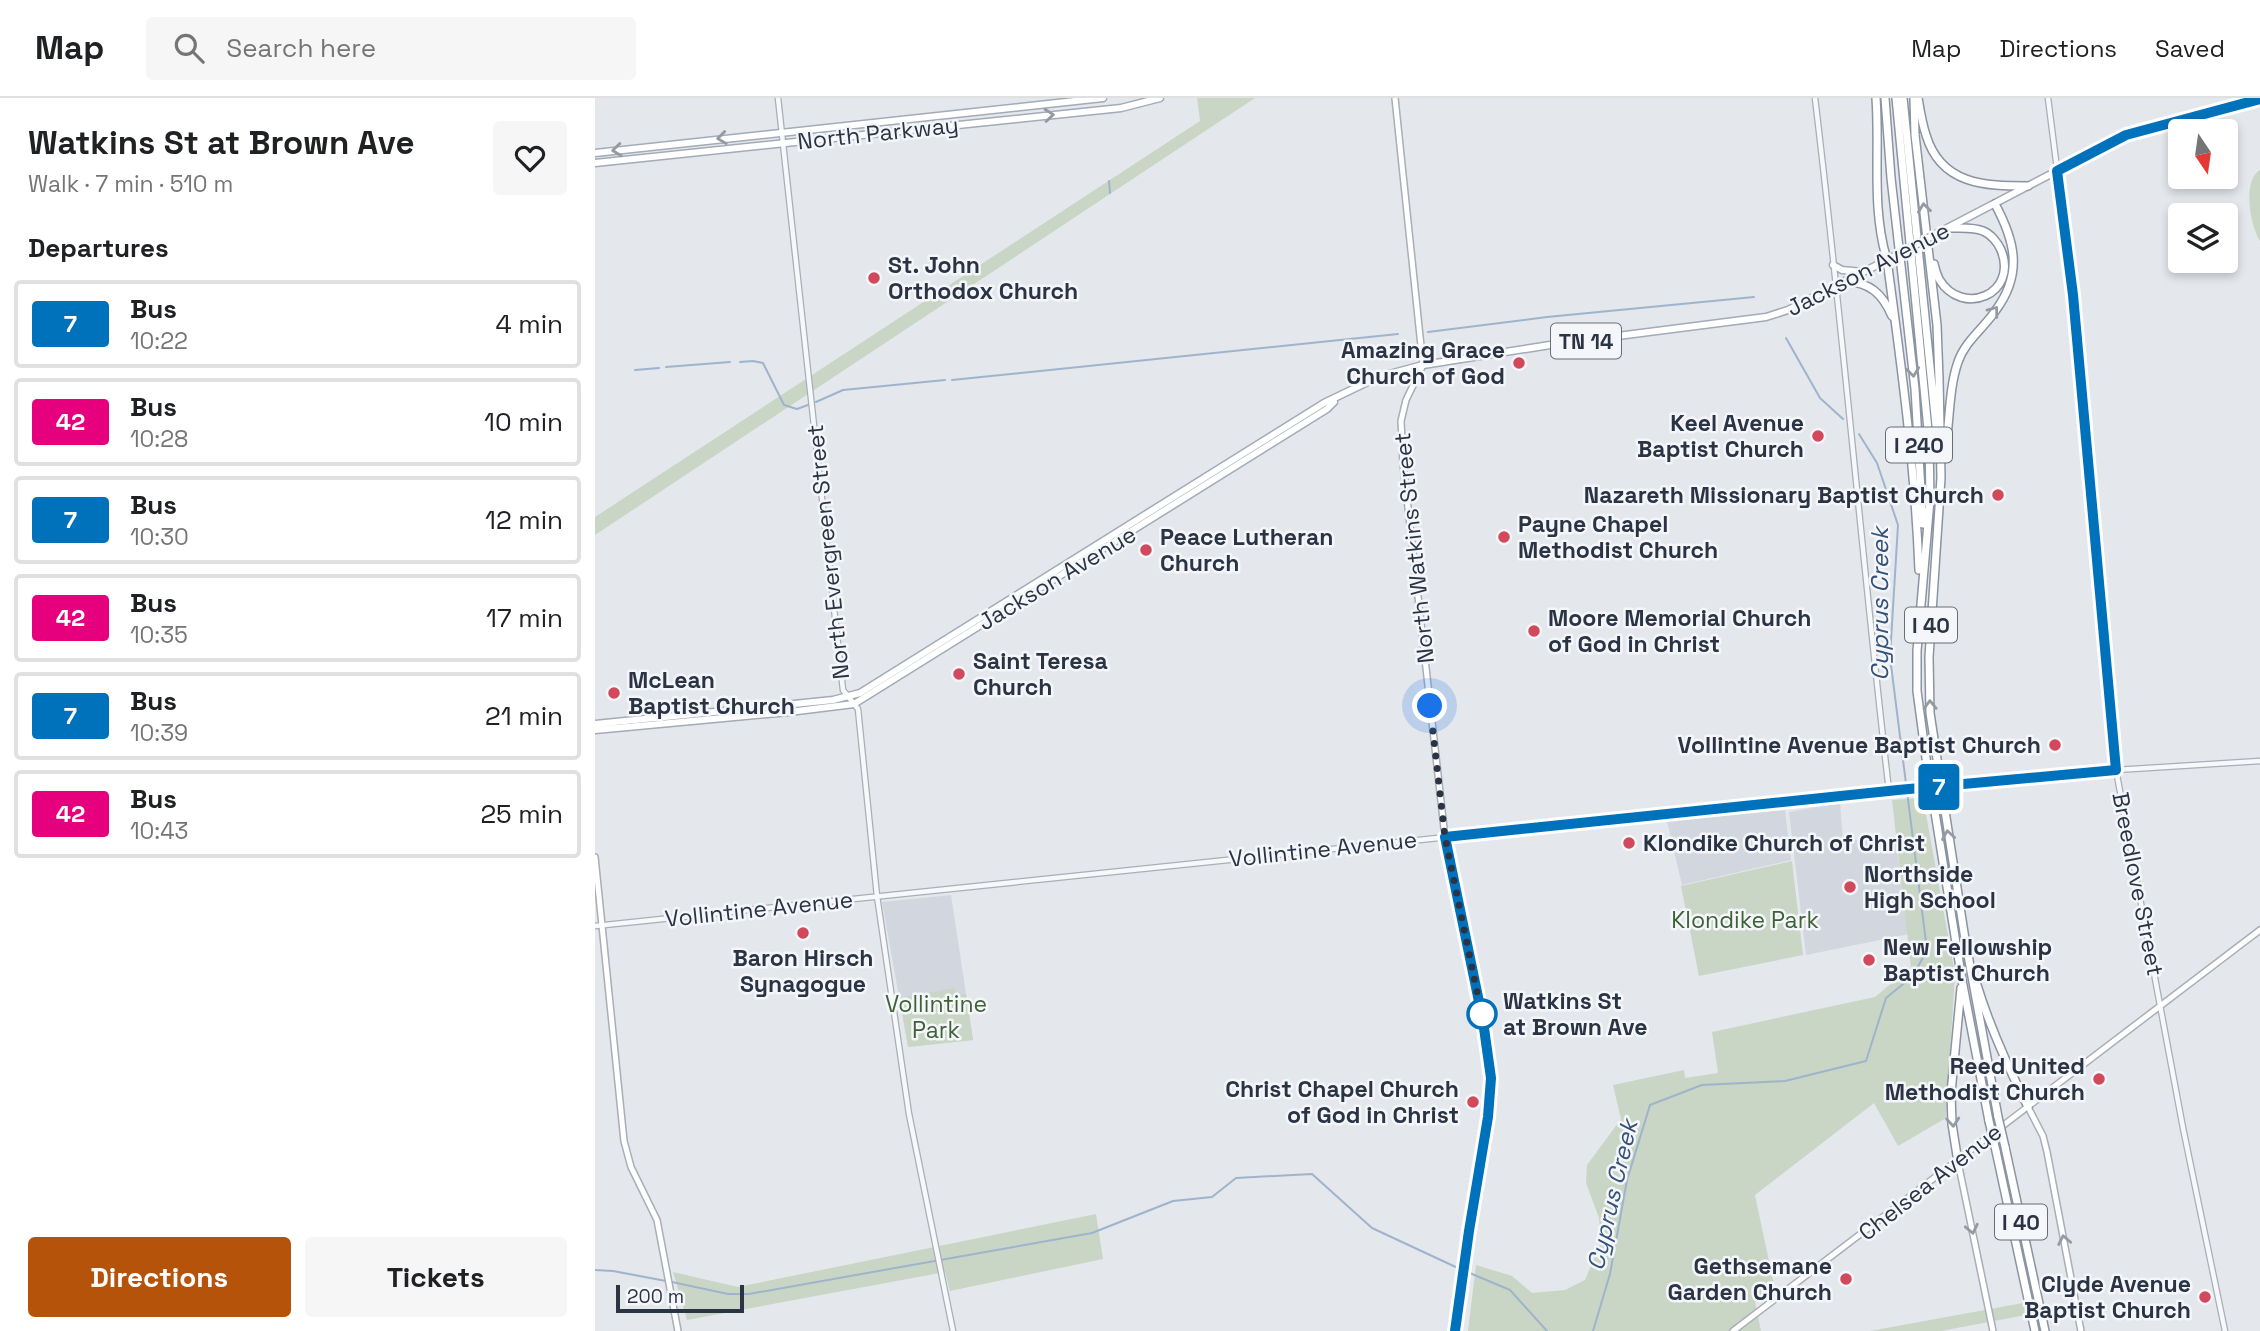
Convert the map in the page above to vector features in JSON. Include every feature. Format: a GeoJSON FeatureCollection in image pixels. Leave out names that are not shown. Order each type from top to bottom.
{"type":"FeatureCollection","features":[{"type":"Feature","properties":{"kind":"highway"},"geometry":{"type":"LineString","coordinates":[[1876,98],[1877,209],[1881,240],[1889,259],[1917,507],[1920,602]]}},
{"type":"Feature","properties":{"kind":"highway","name":"I 240"},"geometry":{"type":"LineString","coordinates":[[1885,98],[1922,480],[1921,587]]}},
{"type":"Feature","properties":{"kind":"highway","name":"I 40"},"geometry":{"type":"LineString","coordinates":[[1896,98],[1929,440],[1930,500],[1921,587],[1917,691],[1962,981],[1989,1121],[2035,1331]]}},
{"type":"Feature","properties":{"kind":"highway","name":"I 40"},"geometry":{"type":"LineString","coordinates":[[1903,98],[1941,468],[1929,657],[1930,713],[1967,952],[2045,1331]]}},
{"type":"Feature","properties":{"kind":"highway"},"geometry":{"type":"LineString","coordinates":[[1916,98],[1926,137],[1949,170],[1975,183],[2028,186]]}},
{"type":"Feature","properties":{"kind":"highway","name":"I 240"},"geometry":{"type":"LineString","coordinates":[[1916,98],[1915,135],[1937,325],[1941,468]]}},
{"type":"Feature","properties":{"kind":"highway"},"geometry":{"type":"LineString","coordinates":[[1941,478],[1958,362],[1968,343],[1996,310],[2011,280],[2015,261],[2011,238],[1995,204]]}},
{"type":"Feature","properties":{"kind":"highway"},"geometry":{"type":"LineString","coordinates":[[1930,255],[1940,281],[1954,293],[1975,299],[1984,298],[1995,291],[2001,283],[2007,263],[1998,243],[1983,230],[1951,228]]}},
{"type":"Feature","properties":{"kind":"highway"},"geometry":{"type":"LineString","coordinates":[[1846,281],[1862,283],[1875,290],[1891,313],[1898,340]]}},
{"type":"Feature","properties":{"kind":"highway"},"geometry":{"type":"LineString","coordinates":[[1967,952],[1988,1021],[2028,1107]]}},
{"type":"Feature","properties":{"kind":"highway"},"geometry":{"type":"LineString","coordinates":[[1958,1162],[1952,1124],[1951,1093],[1962,981]]}},
{"type":"Feature","properties":{"kind":"main road","name":"North Parkway"},"geometry":{"type":"LineString","coordinates":[[595,153],[1104,98]]}},
{"type":"Feature","properties":{"kind":"main road","name":"North Parkway"},"geometry":{"type":"LineString","coordinates":[[595,163],[1121,108],[1162,98]]}},
{"type":"Feature","properties":{"kind":"main road"},"geometry":{"type":"LineString","coordinates":[[1395,98],[1423,365]]}},
{"type":"Feature","properties":{"kind":"main road","name":"Jackson Avenue"},"geometry":{"type":"LineString","coordinates":[[595,730],[721,719],[851,701],[1324,403],[1378,377],[1423,365],[1766,317],[1788,310],[1835,287],[2126,135],[2260,99]]}},
{"type":"Feature","properties":{"kind":"main road"},"geometry":{"type":"LineString","coordinates":[[1833,265],[1842,270],[1864,272]]}},
{"type":"Feature","properties":{"kind":"main road","name":"North Watkins Street"},"geometry":{"type":"LineString","coordinates":[[1423,365],[1406,400],[1401,421],[1405,477],[1445,837],[1483,1021],[1491,1078],[1488,1117],[1455,1331]]}},
{"type":"Feature","properties":{"kind":"main road","name":"Jackson Avenue"},"geometry":{"type":"LineString","coordinates":[[595,724],[851,701]]}},
{"type":"Feature","properties":{"kind":"main road"},"geometry":{"type":"LineString","coordinates":[[595,857],[624,1142],[631,1167],[657,1220],[678,1331]]}},
{"type":"Feature","properties":{"kind":"main road","name":"Chelsea Avenue"},"geometry":{"type":"LineString","coordinates":[[1733,1331],[2161,1008],[2260,930]]}},
{"type":"Feature","properties":{"kind":"main road"},"geometry":{"type":"LineString","coordinates":[[2028,1107],[2043,1136],[2047,1152],[2081,1331]]}},
{"type":"Feature","properties":{"kind":"main road"},"geometry":{"type":"LineString","coordinates":[[1958,1162],[1993,1331]]}},
{"type":"Feature","properties":{"kind":"street","name":"North Evergreen Street"},"geometry":{"type":"LineString","coordinates":[[778,98],[843,690],[858,709],[877,896],[909,1114],[953,1331]]}},
{"type":"Feature","properties":{"kind":"street"},"geometry":{"type":"LineString","coordinates":[[1815,98],[1835,287],[1843,335],[1860,535],[1889,791]]}},
{"type":"Feature","properties":{"kind":"street","name":"Breedlove Street"},"geometry":{"type":"LineString","coordinates":[[2048,98],[2073,295],[2116,770],[2183,1128],[2225,1331]]}},
{"type":"Feature","properties":{"kind":"street","name":"Vollintine Avenue"},"geometry":{"type":"LineString","coordinates":[[595,926],[1898,790],[2116,770],[2260,761]]}},
{"type":"Feature","properties":{"kind":"shaded area","name":"Northside High School"},"geometry":{"type":"Polygon","coordinates":[[[1840,803],[1843,841],[1895,836],[1909,934],[1806,955],[1789,812],[1840,803]]]}},
{"type":"Feature","properties":{"kind":"shaded area"},"geometry":{"type":"Polygon","coordinates":[[[1785,810],[1791,860],[1682,885],[1667,821],[1785,810]]]}},
{"type":"Feature","properties":{"kind":"shaded area"},"geometry":{"type":"Polygon","coordinates":[[[951,895],[973,1040],[908,1047],[882,902],[951,895]]]}},
{"type":"Feature","properties":{"kind":"green space"},"geometry":{"type":"Polygon","coordinates":[[[1197,98],[1255,98],[595,535],[595,517],[1200,121],[1197,98]]]}},
{"type":"Feature","properties":{"kind":"green space"},"geometry":{"type":"Polygon","coordinates":[[[2260,170],[2260,241],[2253,225],[2249,193],[2254,175],[2260,170]]]}},
{"type":"Feature","properties":{"kind":"green space"},"geometry":{"type":"Polygon","coordinates":[[[1923,798],[1955,974],[1946,1118],[1898,1146],[1874,1103],[1755,1195],[1774,1285],[1755,1302],[1761,1331],[1468,1331],[1476,1265],[1512,1276],[1532,1293],[1565,1290],[1585,1280],[1601,1242],[1599,1218],[1586,1183],[1587,1165],[1621,1119],[1613,1085],[1684,1070],[1685,1078],[1718,1073],[1712,1032],[1875,997],[1911,967],[1892,800],[1923,798]]]}},
{"type":"Feature","properties":{"kind":"green space","name":"Klondike Park"},"geometry":{"type":"Polygon","coordinates":[[[1792,861],[1803,955],[1699,976],[1681,886],[1792,861]]]}},
{"type":"Feature","properties":{"kind":"green space","name":"Vollintine Park"},"geometry":{"type":"Polygon","coordinates":[[[955,988],[956,996],[966,994],[973,1040],[908,1047],[900,998],[955,988]]]}},
{"type":"Feature","properties":{"kind":"green space"},"geometry":{"type":"Polygon","coordinates":[[[1096,1214],[1103,1259],[950,1291],[945,1272],[687,1320],[673,1272],[738,1287],[1096,1214]]]}},
{"type":"Feature","properties":{"kind":"green space"},"geometry":{"type":"Polygon","coordinates":[[[2023,1303],[2026,1315],[1941,1331],[1870,1331],[2023,1303]]]}},
{"type":"Feature","properties":{"kind":"waterway"},"geometry":{"type":"LineString","coordinates":[[1109,181],[1110,193]]}},
{"type":"Feature","properties":{"kind":"waterway"},"geometry":{"type":"LineString","coordinates":[[1428,332],[1547,317],[1754,297]]}},
{"type":"Feature","properties":{"kind":"waterway"},"geometry":{"type":"LineString","coordinates":[[952,380],[1398,334]]}},
{"type":"Feature","properties":{"kind":"waterway"},"geometry":{"type":"LineString","coordinates":[[1786,338],[1820,398],[1843,419]]}},
{"type":"Feature","properties":{"kind":"waterway"},"geometry":{"type":"LineString","coordinates":[[666,367],[730,362]]}},
{"type":"Feature","properties":{"kind":"waterway"},"geometry":{"type":"LineString","coordinates":[[740,362],[763,363],[784,405],[797,409],[808,405]]}},
{"type":"Feature","properties":{"kind":"waterway"},"geometry":{"type":"LineString","coordinates":[[635,370],[659,368]]}},
{"type":"Feature","properties":{"kind":"waterway"},"geometry":{"type":"LineString","coordinates":[[816,402],[843,390],[945,380]]}},
{"type":"Feature","properties":{"kind":"waterway","name":"Cyprus Creek"},"geometry":{"type":"LineString","coordinates":[[1593,1331],[1610,1274],[1627,1180],[1650,1105],[1702,1085],[1785,1081],[1866,1061],[1886,998],[1913,976],[1927,950],[1890,657],[1898,525],[1877,463],[1859,434]]}},
{"type":"Feature","properties":{"kind":"waterway"},"geometry":{"type":"LineString","coordinates":[[672,1282],[728,1294],[749,1294],[1092,1233],[1173,1201],[1212,1197],[1236,1178],[1312,1174],[1372,1228],[1460,1269]]}},
{"type":"Feature","properties":{"kind":"waterway","name":"Cyprus Creek"},"geometry":{"type":"LineString","coordinates":[[595,1270],[666,1281]]}},
{"type":"Feature","properties":{"kind":"waterway"},"geometry":{"type":"LineString","coordinates":[[1465,1271],[1510,1290],[1547,1331]]}},
{"type":"Feature","properties":{"kind":"bus line","name":"7"},"geometry":{"type":"LineString","coordinates":[[1455,1331],[1488,1117],[1491,1078],[1489,1052],[1445,837],[2116,770],[2073,295],[2057,171],[2126,135],[2260,99]]}},
{"type":"Feature","properties":{"kind":"place","name":"St. John Orthodox Church"},"geometry":{"type":"Point","coordinates":[874,278]}},
{"type":"Feature","properties":{"kind":"place","name":"Amazing Grace Church of God"},"geometry":{"type":"Point","coordinates":[1519,363]}},
{"type":"Feature","properties":{"kind":"place","name":"Keel Avenue Baptist Church"},"geometry":{"type":"Point","coordinates":[1818,436]}},
{"type":"Feature","properties":{"kind":"place","name":"Nazareth Missionary Baptist Church"},"geometry":{"type":"Point","coordinates":[1998,495]}},
{"type":"Feature","properties":{"kind":"place","name":"Payne Chapel Methodist Church"},"geometry":{"type":"Point","coordinates":[1504,537]}},
{"type":"Feature","properties":{"kind":"place","name":"Peace Lutheran Church"},"geometry":{"type":"Point","coordinates":[1146,550]}},
{"type":"Feature","properties":{"kind":"place","name":"Moore Memorial Church of God in Christ"},"geometry":{"type":"Point","coordinates":[1534,631]}},
{"type":"Feature","properties":{"kind":"place","name":"Saint Teresa Church"},"geometry":{"type":"Point","coordinates":[959,674]}},
{"type":"Feature","properties":{"kind":"place","name":"McLean Baptist Church"},"geometry":{"type":"Point","coordinates":[614,693]}},
{"type":"Feature","properties":{"kind":"place","name":"Vollintine Avenue Baptist Church"},"geometry":{"type":"Point","coordinates":[2055,745]}},
{"type":"Feature","properties":{"kind":"place","name":"Klondike Church of Christ"},"geometry":{"type":"Point","coordinates":[1629,843]}},
{"type":"Feature","properties":{"kind":"place","name":"Northside High School"},"geometry":{"type":"Point","coordinates":[1850,887]}},
{"type":"Feature","properties":{"kind":"place","name":"Baron Hirsch Synagogue"},"geometry":{"type":"Point","coordinates":[803,933]}},
{"type":"Feature","properties":{"kind":"place","name":"New Fellowship Baptist Church"},"geometry":{"type":"Point","coordinates":[1869,960]}},
{"type":"Feature","properties":{"kind":"place","name":"Watkins St at Brown Ave"},"geometry":{"type":"Point","coordinates":[1482,1014]}},
{"type":"Feature","properties":{"kind":"place","name":"Reed United Methodist Church"},"geometry":{"type":"Point","coordinates":[2099,1079]}},
{"type":"Feature","properties":{"kind":"place","name":"Christ Chapel Church of God in Christ"},"geometry":{"type":"Point","coordinates":[1473,1102]}},
{"type":"Feature","properties":{"kind":"place","name":"Gethsemane Garden Church"},"geometry":{"type":"Point","coordinates":[1846,1279]}},
{"type":"Feature","properties":{"kind":"place","name":"Clyde Avenue Baptist Church"},"geometry":{"type":"Point","coordinates":[2205,1297]}},
{"type":"Feature","properties":{"kind":"route"},"geometry":{"type":"LineString","coordinates":[[1430,706],[1445,837],[1483,1021],[1482,1014]]}}]}
